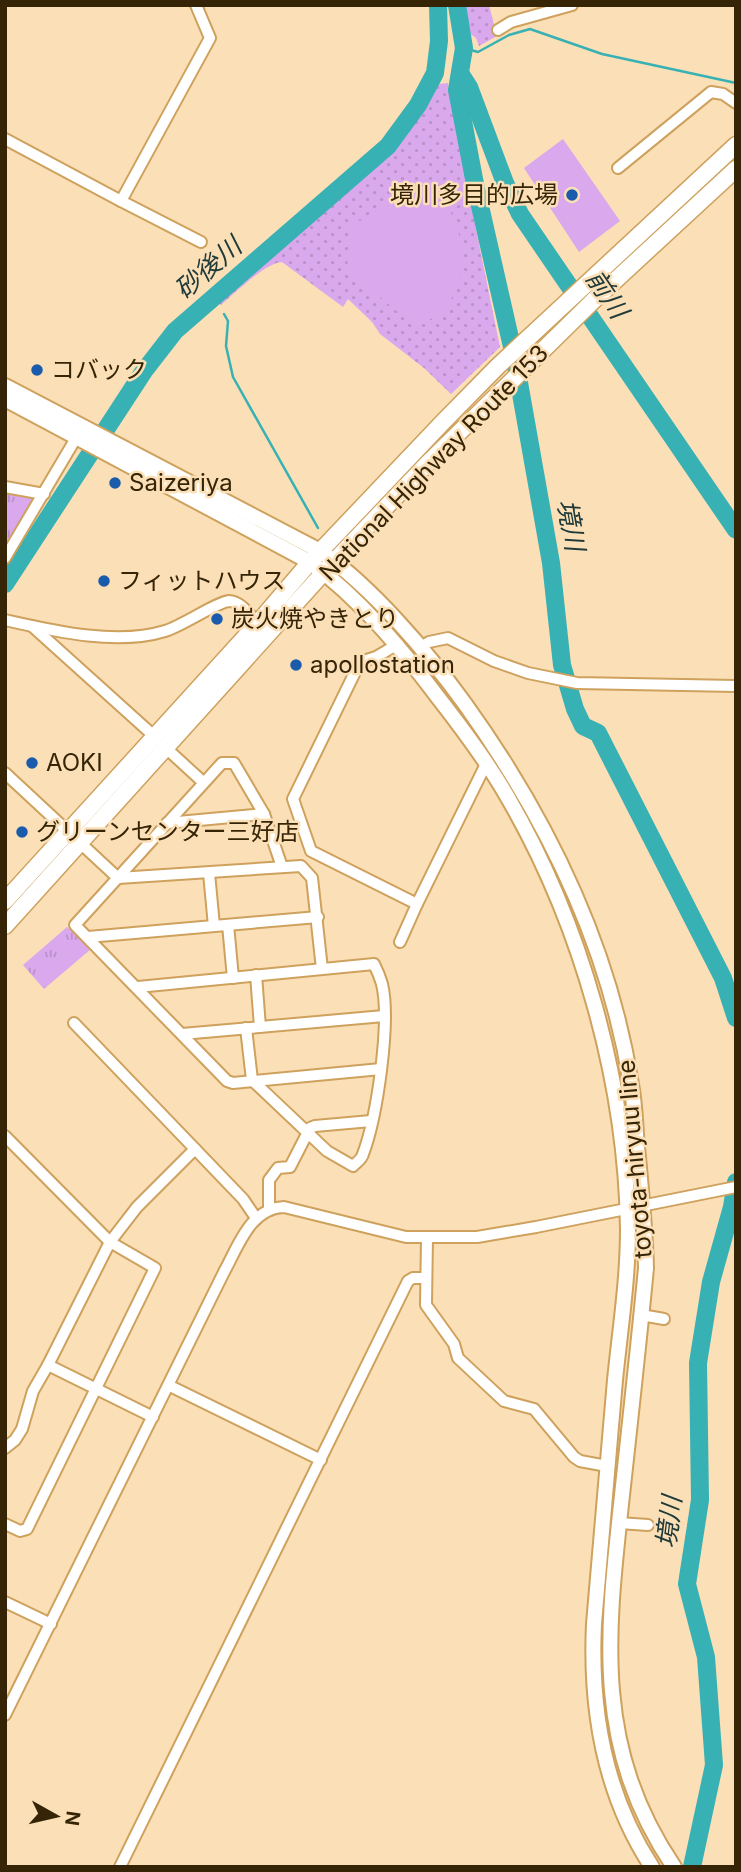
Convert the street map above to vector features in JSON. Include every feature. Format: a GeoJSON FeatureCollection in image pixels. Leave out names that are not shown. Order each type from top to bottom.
{"type":"FeatureCollection","features":[{"type":"Feature","properties":{"kind":"highway","name":"National Highway Route 153"},"geometry":{"type":"LineString","coordinates":[[5,926],[155,736],[315,556],[498,366],[736,145]]}},
{"type":"Feature","properties":{"kind":"highway","name":"National Highway Route 153"},"geometry":{"type":"LineString","coordinates":[[5,901],[167,749],[330,567],[428,464],[584,310],[736,169]]}},
{"type":"Feature","properties":{"kind":"main road","name":"toyota-hiryuu line"},"geometry":{"type":"LineString","coordinates":[[5,386],[80,432],[356,580],[449,681],[510,770],[540,820],[579,903],[599,955],[632,1085],[646,1268],[619,1523],[609,1660],[613,1713],[618,1741],[634,1793],[653,1835],[674,1867]]}},
{"type":"Feature","properties":{"kind":"main road","name":"toyota-hiryuu line"},"geometry":{"type":"LineString","coordinates":[[5,399],[80,432]]}},
{"type":"Feature","properties":{"kind":"main road","name":"toyota-hiryuu line"},"geometry":{"type":"LineString","coordinates":[[330,567],[398,644],[486,764],[515,810],[554,888],[591,990],[615,1102],[627,1208],[626,1281],[594,1624],[594,1695],[602,1748],[612,1783],[631,1828],[652,1867]]}},
{"type":"Feature","properties":{"kind":"street"},"geometry":{"type":"LineString","coordinates":[[121,201],[210,38],[196,5]]}},
{"type":"Feature","properties":{"kind":"street"},"geometry":{"type":"LineString","coordinates":[[498,30],[511,22],[572,5]]}},
{"type":"Feature","properties":{"kind":"street"},"geometry":{"type":"LineString","coordinates":[[618,168],[711,92],[723,94],[736,103]]}},
{"type":"Feature","properties":{"kind":"street"},"geometry":{"type":"LineString","coordinates":[[5,139],[201,242]]}},
{"type":"Feature","properties":{"kind":"street"},"geometry":{"type":"LineString","coordinates":[[6,554],[80,432]]}},
{"type":"Feature","properties":{"kind":"street"},"geometry":{"type":"LineString","coordinates":[[5,486],[44,494]]}},
{"type":"Feature","properties":{"kind":"street"},"geometry":{"type":"LineString","coordinates":[[6,621],[101,637],[135,638],[183,625],[226,601],[237,602],[258,623]]}},
{"type":"Feature","properties":{"kind":"street"},"geometry":{"type":"LineString","coordinates":[[32,626],[155,736]]}},
{"type":"Feature","properties":{"kind":"street"},"geometry":{"type":"LineString","coordinates":[[420,648],[429,642],[448,638],[494,661],[544,677],[577,683],[736,686]]}},
{"type":"Feature","properties":{"kind":"street"},"geometry":{"type":"LineString","coordinates":[[398,644],[376,657],[359,662],[293,799],[311,851],[416,904]]}},
{"type":"Feature","properties":{"kind":"street"},"geometry":{"type":"LineString","coordinates":[[167,749],[204,782]]}},
{"type":"Feature","properties":{"kind":"street"},"geometry":{"type":"LineString","coordinates":[[282,867],[264,814],[234,763],[222,763],[75,925],[227,1081],[233,1083],[380,1069]]}},
{"type":"Feature","properties":{"kind":"street"},"geometry":{"type":"LineString","coordinates":[[400,942],[416,904],[486,764]]}},
{"type":"Feature","properties":{"kind":"street"},"geometry":{"type":"LineString","coordinates":[[5,773],[76,836],[118,878],[301,866],[312,878],[322,969]]}},
{"type":"Feature","properties":{"kind":"street"},"geometry":{"type":"LineString","coordinates":[[167,823],[264,814]]}},
{"type":"Feature","properties":{"kind":"street"},"geometry":{"type":"LineString","coordinates":[[209,873],[214,926]]}},
{"type":"Feature","properties":{"kind":"street"},"geometry":{"type":"LineString","coordinates":[[88,937],[318,916]]}},
{"type":"Feature","properties":{"kind":"street"},"geometry":{"type":"LineString","coordinates":[[228,925],[233,978]]}},
{"type":"Feature","properties":{"kind":"street"},"geometry":{"type":"LineString","coordinates":[[138,987],[374,964],[382,985],[384,1016],[380,1069],[363,1157],[353,1166],[327,1151],[252,1080],[246,1028]]}},
{"type":"Feature","properties":{"kind":"street"},"geometry":{"type":"LineString","coordinates":[[256,975],[260,1027]]}},
{"type":"Feature","properties":{"kind":"street"},"geometry":{"type":"LineString","coordinates":[[182,1034],[384,1016]]}},
{"type":"Feature","properties":{"kind":"street"},"geometry":{"type":"LineString","coordinates":[[74,1023],[243,1199],[256,1218]]}},
{"type":"Feature","properties":{"kind":"street"},"geometry":{"type":"LineString","coordinates":[[269,1210],[269,1180],[278,1168],[290,1167],[306,1132],[315,1126],[371,1121]]}},
{"type":"Feature","properties":{"kind":"street"},"geometry":{"type":"LineString","coordinates":[[5,1136],[110,1242],[155,1268],[27,1529],[20,1531],[5,1524]]}},
{"type":"Feature","properties":{"kind":"street"},"geometry":{"type":"LineString","coordinates":[[5,1448],[15,1440],[22,1429],[33,1391],[110,1242],[136,1207],[195,1149]]}},
{"type":"Feature","properties":{"kind":"street"},"geometry":{"type":"LineString","coordinates":[[5,1715],[170,1386],[224,1272],[256,1218],[276,1207],[292,1208],[386,1233],[427,1238],[500,1234],[736,1187]]}},
{"type":"Feature","properties":{"kind":"street"},"geometry":{"type":"LineString","coordinates":[[427,1238],[426,1305],[454,1344],[458,1358],[504,1401],[534,1409],[574,1457],[580,1461],[607,1466]]}},
{"type":"Feature","properties":{"kind":"street"},"geometry":{"type":"LineString","coordinates":[[120,1867],[408,1281],[413,1278],[426,1278]]}},
{"type":"Feature","properties":{"kind":"street"},"geometry":{"type":"LineString","coordinates":[[641,1315],[664,1319]]}},
{"type":"Feature","properties":{"kind":"street"},"geometry":{"type":"LineString","coordinates":[[48,1365],[153,1417]]}},
{"type":"Feature","properties":{"kind":"street"},"geometry":{"type":"LineString","coordinates":[[170,1386],[321,1461]]}},
{"type":"Feature","properties":{"kind":"street"},"geometry":{"type":"LineString","coordinates":[[619,1523],[648,1525]]}},
{"type":"Feature","properties":{"kind":"street"},"geometry":{"type":"LineString","coordinates":[[5,1602],[51,1624]]}},
{"type":"Feature","properties":{"kind":"green space"},"geometry":{"type":"Polygon","coordinates":[[[463,5],[489,5],[497,36],[479,46],[476,38],[469,33],[463,5]]]}},
{"type":"Feature","properties":{"kind":"green space"},"geometry":{"type":"Polygon","coordinates":[[[448,83],[500,347],[451,394],[424,368],[380,334],[372,322],[348,299],[343,307],[282,262],[267,267],[221,305],[218,301],[404,137],[438,84],[448,83]]]}},
{"type":"Feature","properties":{"kind":"green space","name":"境川多目的広場"},"geometry":{"type":"Polygon","coordinates":[[[563,139],[620,221],[579,252],[524,168],[563,139]]]}},
{"type":"Feature","properties":{"kind":"green space"},"geometry":{"type":"Polygon","coordinates":[[[426,187],[439,191],[454,220],[460,240],[461,271],[451,299],[442,310],[430,320],[414,326],[347,269],[350,228],[368,215],[426,187]]]}},
{"type":"Feature","properties":{"kind":"green space"},"geometry":{"type":"Polygon","coordinates":[[[5,491],[36,497],[5,547],[5,491]]]}},
{"type":"Feature","properties":{"kind":"green space"},"geometry":{"type":"Polygon","coordinates":[[[67,927],[91,949],[44,989],[23,965],[67,927]]]}},
{"type":"Feature","properties":{"kind":"waterway","name":"砂後川"},"geometry":{"type":"LineString","coordinates":[[5,584],[144,371],[175,331],[388,146],[418,105],[435,73],[439,41],[438,5]]}},
{"type":"Feature","properties":{"kind":"waterway","name":"境川"},"geometry":{"type":"LineString","coordinates":[[457,5],[464,48],[457,90],[475,184],[515,360],[551,563],[562,665],[583,726],[598,733],[723,978],[736,1018]]}},
{"type":"Feature","properties":{"kind":"waterway"},"geometry":{"type":"LineString","coordinates":[[464,48],[478,52],[509,35],[530,29],[602,54],[736,83]]}},
{"type":"Feature","properties":{"kind":"waterway","name":"前川"},"geometry":{"type":"LineString","coordinates":[[460,73],[469,87],[505,183],[520,214],[736,530]]}},
{"type":"Feature","properties":{"kind":"waterway"},"geometry":{"type":"LineString","coordinates":[[224,314],[228,321],[226,346],[233,377],[318,528]]}},
{"type":"Feature","properties":{"kind":"waterway","name":"境川"},"geometry":{"type":"LineString","coordinates":[[692,1867],[714,1765],[706,1657],[687,1584],[700,1500],[698,1363],[711,1282],[732,1207],[736,1182]]}},
{"type":"Feature","properties":{"kind":"place","name":"境川多目的広場"},"geometry":{"type":"Point","coordinates":[572,195]}},
{"type":"Feature","properties":{"kind":"place","name":"コバック"},"geometry":{"type":"Point","coordinates":[37,370]}},
{"type":"Feature","properties":{"kind":"place","name":"Saizeriya"},"geometry":{"type":"Point","coordinates":[115,483]}},
{"type":"Feature","properties":{"kind":"place","name":"フィットハウス"},"geometry":{"type":"Point","coordinates":[104,581]}},
{"type":"Feature","properties":{"kind":"place","name":"炭火焼やきとり"},"geometry":{"type":"Point","coordinates":[217,619]}},
{"type":"Feature","properties":{"kind":"place","name":"apollostation"},"geometry":{"type":"Point","coordinates":[296,665]}},
{"type":"Feature","properties":{"kind":"place","name":"AOKI"},"geometry":{"type":"Point","coordinates":[32,763]}},
{"type":"Feature","properties":{"kind":"place","name":"グリーンセンター三好店"},"geometry":{"type":"Point","coordinates":[22,832]}}]}
